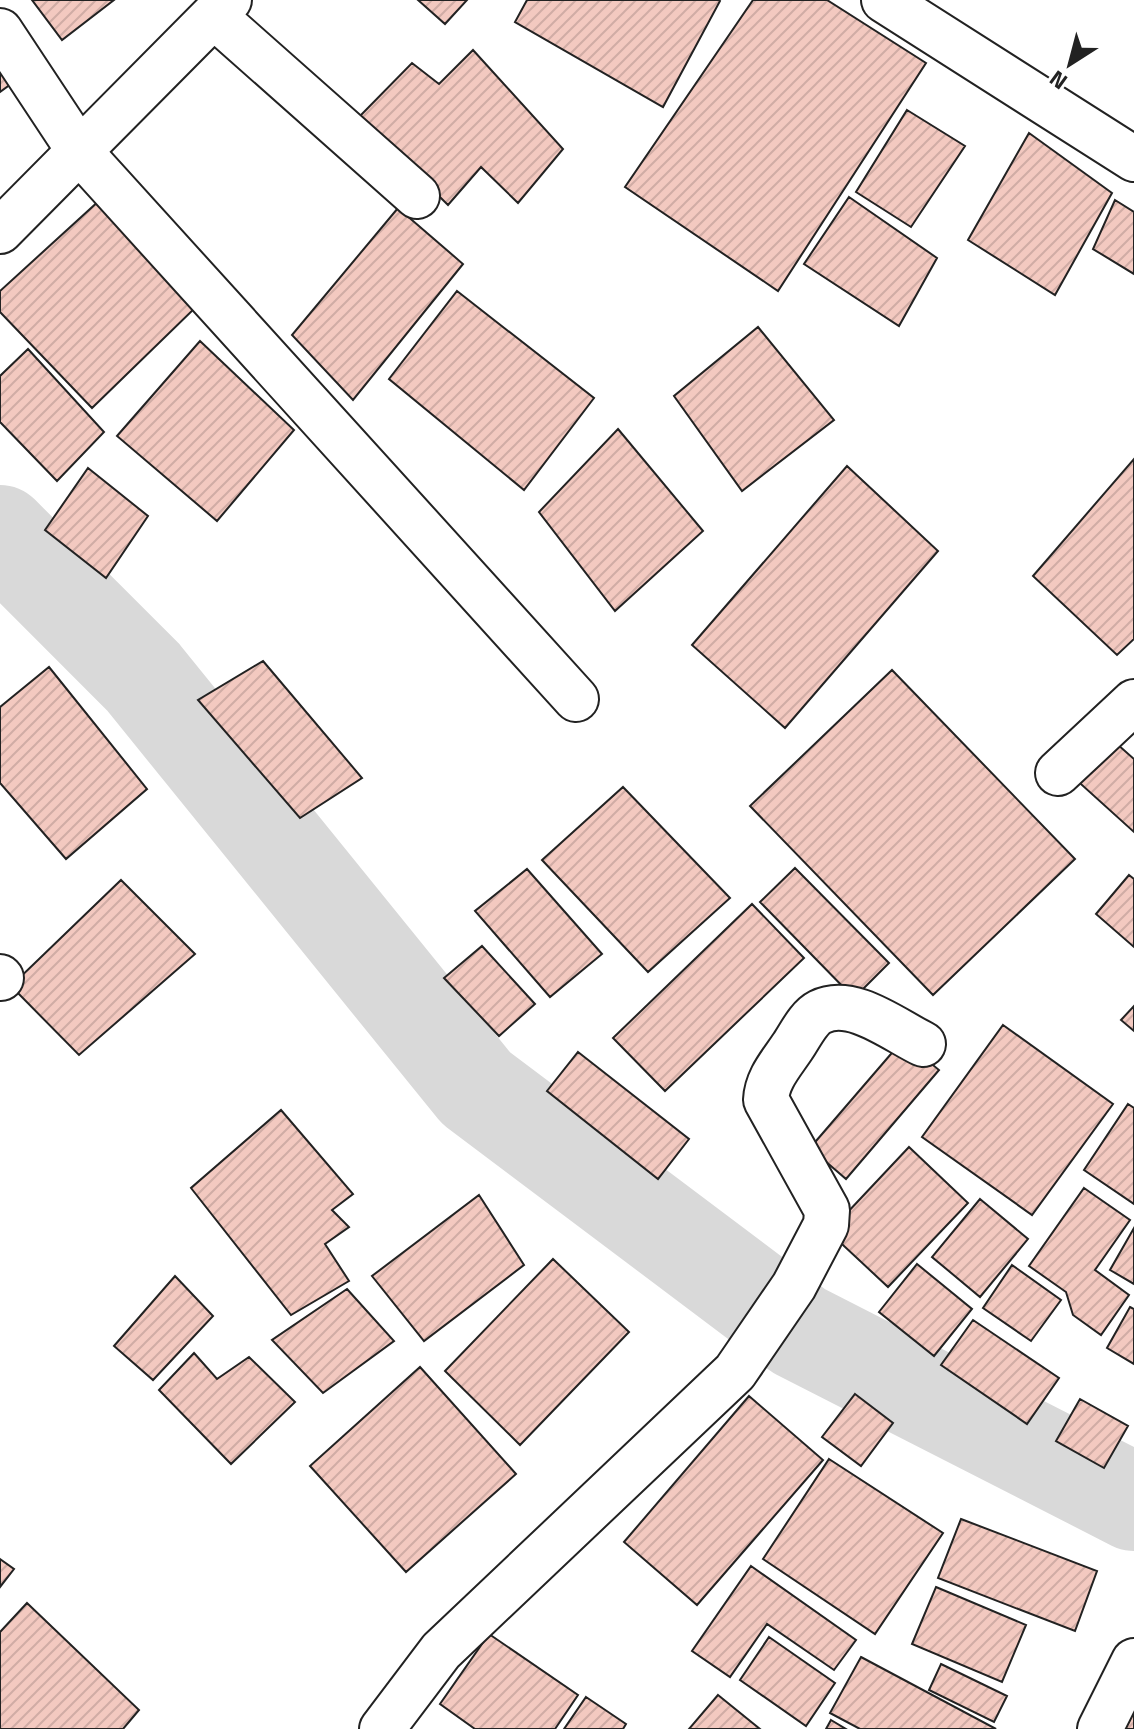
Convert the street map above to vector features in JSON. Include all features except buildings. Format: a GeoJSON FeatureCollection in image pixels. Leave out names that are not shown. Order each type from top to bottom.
{"type":"FeatureCollection","features":[{"type":"Feature","properties":{"kind":"street"},"geometry":{"type":"LineString","coordinates":[[884,0],[1134,159]]}},
{"type":"Feature","properties":{"kind":"street"},"geometry":{"type":"LineString","coordinates":[[0,231],[221,8],[417,196]]}},
{"type":"Feature","properties":{"kind":"street"},"geometry":{"type":"LineString","coordinates":[[0,31],[80,152],[576,699]]}},
{"type":"Feature","properties":{"kind":"street"},"geometry":{"type":"LineString","coordinates":[[1058,773],[1133,706]]}},
{"type":"Feature","properties":{"kind":"street"},"geometry":{"type":"LineString","coordinates":[[382,1729],[441,1651],[735,1372],[794,1286],[826,1225],[827,1210],[825,1200],[769,1111],[767,1085],[817,1013],[837,1007],[856,1010],[923,1044]]}},
{"type":"Feature","properties":{"kind":"street"},"geometry":{"type":"LineString","coordinates":[[1100,1729],[1134,1661]]}},
{"type":"Feature","properties":{"kind":"waterway"},"geometry":{"type":"LineString","coordinates":[[0,534],[143,677],[476,1088],[799,1331],[1134,1502]]}}]}
